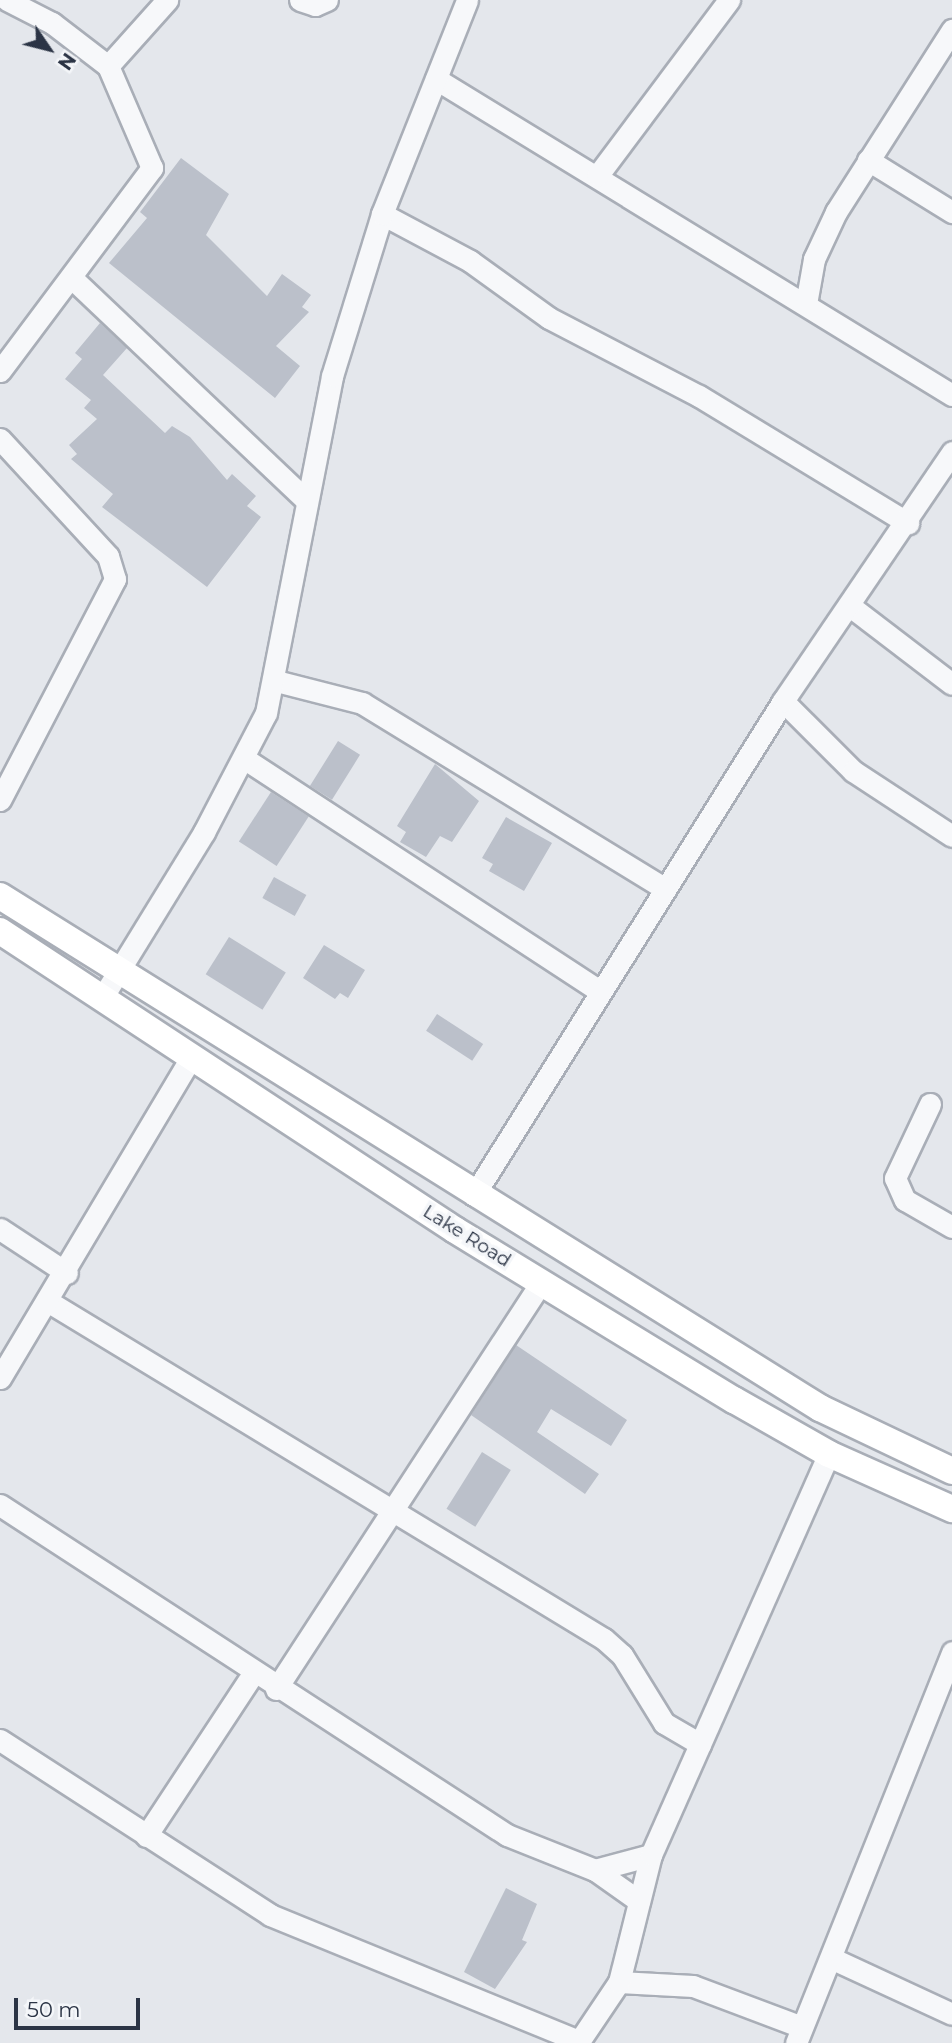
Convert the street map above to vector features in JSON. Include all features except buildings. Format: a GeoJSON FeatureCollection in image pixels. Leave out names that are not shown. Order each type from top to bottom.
{"type":"FeatureCollection","features":[{"type":"Feature","properties":{"kind":"main road","name":"Lake Road"},"geometry":{"type":"LineString","coordinates":[[0,896],[474,1195],[820,1408],[952,1471]]}},
{"type":"Feature","properties":{"kind":"main road","name":"Lake Road"},"geometry":{"type":"LineString","coordinates":[[0,931],[541,1283],[829,1454],[952,1509]]}},
{"type":"Feature","properties":{"kind":"street"},"geometry":{"type":"LineString","coordinates":[[0,371],[73,279],[152,168],[108,66],[52,23],[7,0]]}},
{"type":"Feature","properties":{"kind":"street"},"geometry":{"type":"LineString","coordinates":[[108,66],[167,0]]}},
{"type":"Feature","properties":{"kind":"street"},"geometry":{"type":"LineString","coordinates":[[300,0],[315,5],[327,0]]}},
{"type":"Feature","properties":{"kind":"street"},"geometry":{"type":"LineString","coordinates":[[102,998],[245,759],[276,681],[317,429],[382,214],[467,0]]}},
{"type":"Feature","properties":{"kind":"street"},"geometry":{"type":"LineString","coordinates":[[598,175],[729,0]]}},
{"type":"Feature","properties":{"kind":"street"},"geometry":{"type":"LineString","coordinates":[[806,304],[814,259],[868,160],[952,30]]}},
{"type":"Feature","properties":{"kind":"street"},"geometry":{"type":"LineString","coordinates":[[436,79],[598,175],[952,395]]}},
{"type":"Feature","properties":{"kind":"street"},"geometry":{"type":"LineString","coordinates":[[868,160],[952,212]]}},
{"type":"Feature","properties":{"kind":"street"},"geometry":{"type":"LineString","coordinates":[[382,214],[462,256],[549,318],[699,396],[908,523]]}},
{"type":"Feature","properties":{"kind":"street"},"geometry":{"type":"LineString","coordinates":[[73,279],[306,500]]}},
{"type":"Feature","properties":{"kind":"street"},"geometry":{"type":"LineString","coordinates":[[0,439],[108,555],[115,579],[0,800]]}},
{"type":"Feature","properties":{"kind":"street"},"geometry":{"type":"LineString","coordinates":[[474,1195],[599,991],[783,701],[908,523],[952,452]]}},
{"type":"Feature","properties":{"kind":"street"},"geometry":{"type":"LineString","coordinates":[[850,606],[952,684]]}},
{"type":"Feature","properties":{"kind":"street"},"geometry":{"type":"LineString","coordinates":[[276,681],[362,703],[665,889]]}},
{"type":"Feature","properties":{"kind":"street"},"geometry":{"type":"LineString","coordinates":[[783,701],[853,771],[952,836]]}},
{"type":"Feature","properties":{"kind":"street"},"geometry":{"type":"LineString","coordinates":[[245,759],[599,991]]}},
{"type":"Feature","properties":{"kind":"street"},"geometry":{"type":"LineString","coordinates":[[0,1378],[67,1273],[192,1056]]}},
{"type":"Feature","properties":{"kind":"street"},"geometry":{"type":"LineString","coordinates":[[930,1104],[895,1178],[905,1200],[952,1227]]}},
{"type":"Feature","properties":{"kind":"street"},"geometry":{"type":"LineString","coordinates":[[0,1229],[67,1273]]}},
{"type":"Feature","properties":{"kind":"street"},"geometry":{"type":"LineString","coordinates":[[276,1689],[541,1283]]}},
{"type":"Feature","properties":{"kind":"street"},"geometry":{"type":"LineString","coordinates":[[49,1302],[604,1639],[622,1655],[664,1723],[700,1744]]}},
{"type":"Feature","properties":{"kind":"street"},"geometry":{"type":"LineString","coordinates":[[0,1741],[271,1914],[579,2042],[619,1982],[652,1855],[829,1454]]}},
{"type":"Feature","properties":{"kind":"street"},"geometry":{"type":"LineString","coordinates":[[0,1505],[276,1689],[507,1835],[595,1870],[639,1901]]}},
{"type":"Feature","properties":{"kind":"street"},"geometry":{"type":"LineString","coordinates":[[619,1982],[693,1986],[799,2035],[952,1652]]}},
{"type":"Feature","properties":{"kind":"street"},"geometry":{"type":"LineString","coordinates":[[146,1836],[253,1674]]}},
{"type":"Feature","properties":{"kind":"street"},"geometry":{"type":"LineString","coordinates":[[595,1870],[652,1855]]}},
{"type":"Feature","properties":{"kind":"street"},"geometry":{"type":"LineString","coordinates":[[831,1958],[952,2014]]}}]}
